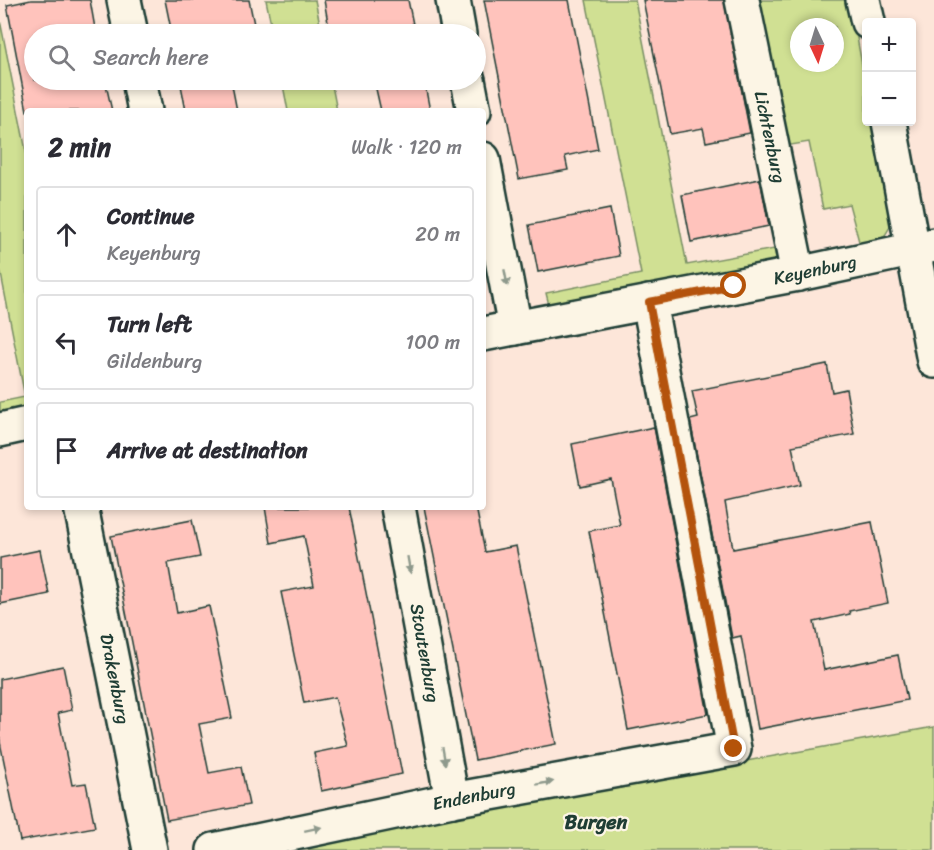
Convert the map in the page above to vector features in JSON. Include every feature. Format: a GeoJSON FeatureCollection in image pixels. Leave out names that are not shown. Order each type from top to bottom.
{"type":"FeatureCollection","features":[{"type":"Feature","properties":{"kind":"street"},"geometry":{"type":"LineString","coordinates":[[124,0],[128,24]]}},
{"type":"Feature","properties":{"kind":"street"},"geometry":{"type":"LineString","coordinates":[[453,0],[457,24]]}},
{"type":"Feature","properties":{"kind":"street","name":"Lichtenburg"},"geometry":{"type":"LineString","coordinates":[[742,0],[798,274]]}},
{"type":"Feature","properties":{"kind":"street"},"geometry":{"type":"LineString","coordinates":[[863,0],[867,18]]}},
{"type":"Feature","properties":{"kind":"street"},"geometry":{"type":"LineString","coordinates":[[141,90],[144,108]]}},
{"type":"Feature","properties":{"kind":"street"},"geometry":{"type":"LineString","coordinates":[[470,90],[473,108]]}},
{"type":"Feature","properties":{"kind":"street"},"geometry":{"type":"LineString","coordinates":[[889,126],[924,247],[934,361]]}},
{"type":"Feature","properties":{"kind":"street"},"geometry":{"type":"LineString","coordinates":[[486,175],[515,328]]}},
{"type":"Feature","properties":{"kind":"street","name":"Keyenburg"},"geometry":{"type":"LineString","coordinates":[[486,333],[798,274],[924,247]]}},
{"type":"Feature","properties":{"kind":"street","name":"Endenburg"},"geometry":{"type":"LineString","coordinates":[[214,850],[452,800],[734,749],[649,302]]}},
{"type":"Feature","properties":{"kind":"street"},"geometry":{"type":"LineString","coordinates":[[0,429],[24,425]]}},
{"type":"Feature","properties":{"kind":"street","name":"Drakenburg"},"geometry":{"type":"LineString","coordinates":[[82,510],[150,850]]}},
{"type":"Feature","properties":{"kind":"street","name":"Stoutenburg"},"geometry":{"type":"LineString","coordinates":[[399,510],[452,800]]}},
{"type":"Feature","properties":{"kind":"green space"},"geometry":{"type":"Polygon","coordinates":[[[266,0],[315,0],[320,24],[271,24],[266,0]]]}},
{"type":"Feature","properties":{"kind":"green space"},"geometry":{"type":"Polygon","coordinates":[[[586,0],[635,0],[687,265],[774,249],[778,265],[550,309],[546,293],[641,274],[586,0]]]}},
{"type":"Feature","properties":{"kind":"green space"},"geometry":{"type":"Polygon","coordinates":[[[758,0],[850,0],[862,64],[862,126],[874,126],[892,218],[885,235],[877,242],[861,249],[849,204],[823,209],[809,142],[785,146],[758,0]]]}},
{"type":"Feature","properties":{"kind":"green space"},"geometry":{"type":"Polygon","coordinates":[[[0,20],[24,141],[24,392],[0,269],[0,20]]]}},
{"type":"Feature","properties":{"kind":"green space"},"geometry":{"type":"Polygon","coordinates":[[[284,90],[333,90],[336,108],[287,108],[284,90]]]}},
{"type":"Feature","properties":{"kind":"green space"},"geometry":{"type":"Polygon","coordinates":[[[24,397],[24,414],[0,419],[0,402],[24,397]]]}},
{"type":"Feature","properties":{"kind":"green space"},"geometry":{"type":"Polygon","coordinates":[[[934,727],[934,850],[256,850],[934,727]]]}},
{"type":"Feature","properties":{"kind":"building"},"geometry":{"type":"Polygon","coordinates":[[[31,0],[90,0],[94,24],[24,24],[24,90],[107,90],[111,108],[26,108],[7,5],[31,0]]]}},
{"type":"Feature","properties":{"kind":"building"},"geometry":{"type":"Polygon","coordinates":[[[165,0],[249,0],[254,24],[170,24],[165,0]]]}},
{"type":"Feature","properties":{"kind":"building"},"geometry":{"type":"Polygon","coordinates":[[[324,0],[408,0],[413,24],[328,24],[324,0]]]}},
{"type":"Feature","properties":{"kind":"building"},"geometry":{"type":"Polygon","coordinates":[[[484,0],[569,0],[598,149],[565,156],[568,170],[519,179],[484,0]]]}},
{"type":"Feature","properties":{"kind":"building"},"geometry":{"type":"Polygon","coordinates":[[[643,0],[724,0],[750,133],[706,142],[703,128],[670,134],[643,0]]]}},
{"type":"Feature","properties":{"kind":"building"},"geometry":{"type":"Polygon","coordinates":[[[182,90],[233,90],[236,108],[185,108],[182,90]]]}},
{"type":"Feature","properties":{"kind":"building"},"geometry":{"type":"Polygon","coordinates":[[[376,90],[426,90],[429,108],[380,108],[376,90]]]}},
{"type":"Feature","properties":{"kind":"building"},"geometry":{"type":"Polygon","coordinates":[[[760,179],[769,226],[691,242],[682,195],[760,179]]]}},
{"type":"Feature","properties":{"kind":"building"},"geometry":{"type":"Polygon","coordinates":[[[610,209],[619,256],[538,272],[529,225],[610,209]]]}},
{"type":"Feature","properties":{"kind":"building"},"geometry":{"type":"Polygon","coordinates":[[[827,364],[832,392],[846,389],[854,434],[792,446],[800,485],[725,502],[733,549],[872,522],[888,603],[849,611],[850,614],[814,622],[824,670],[898,655],[907,700],[758,729],[741,636],[732,638],[690,420],[698,418],[692,391],[827,364]]]}},
{"type":"Feature","properties":{"kind":"building"},"geometry":{"type":"Polygon","coordinates":[[[654,427],[708,714],[628,730],[589,531],[620,525],[611,479],[580,486],[572,444],[654,427]]]}},
{"type":"Feature","properties":{"kind":"building"},"geometry":{"type":"Polygon","coordinates":[[[266,510],[350,510],[402,774],[321,791],[314,753],[348,746],[335,697],[304,703],[281,592],[314,586],[304,536],[271,543],[266,510]]]}},
{"type":"Feature","properties":{"kind":"building"},"geometry":{"type":"Polygon","coordinates":[[[425,510],[477,510],[485,552],[516,546],[556,744],[475,760],[425,510]]]}},
{"type":"Feature","properties":{"kind":"building"},"geometry":{"type":"Polygon","coordinates":[[[192,520],[200,557],[168,563],[177,613],[209,606],[232,718],[199,724],[209,773],[241,767],[249,805],[167,820],[111,536],[192,520]]]}},
{"type":"Feature","properties":{"kind":"building"},"geometry":{"type":"Polygon","coordinates":[[[40,550],[49,594],[0,604],[0,558],[40,550]]]}},
{"type":"Feature","properties":{"kind":"building"},"geometry":{"type":"Polygon","coordinates":[[[63,666],[72,710],[58,713],[72,785],[86,783],[95,827],[20,841],[0,742],[0,679],[63,666]]]}},
{"type":"Feature","properties":{"kind":"district","name":"Burgen"},"geometry":{"type":"Point","coordinates":[596,822]}},
{"type":"Feature","properties":{"kind":"route"},"geometry":{"type":"LineString","coordinates":[[734,286],[649,302],[734,749]]}}]}
